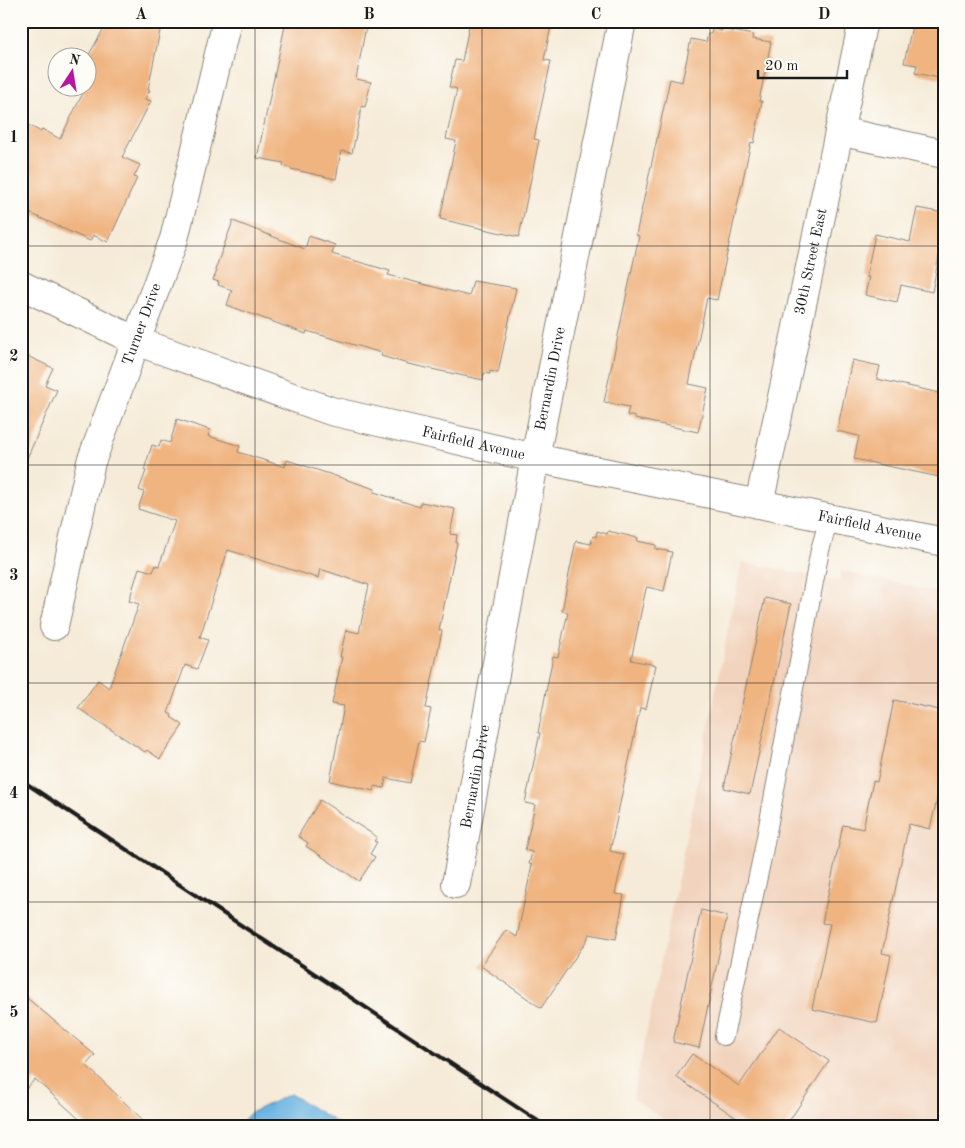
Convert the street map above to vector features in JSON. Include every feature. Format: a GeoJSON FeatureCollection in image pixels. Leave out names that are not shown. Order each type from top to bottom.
{"type":"FeatureCollection","features":[{"type":"Feature","properties":{"kind":"street","name":"Turner Drive"},"geometry":{"type":"LineString","coordinates":[[54,626],[91,462],[174,239],[227,21]]}},
{"type":"Feature","properties":{"kind":"street","name":"Bernardin Drive"},"geometry":{"type":"LineString","coordinates":[[456,884],[534,458],[622,21]]}},
{"type":"Feature","properties":{"kind":"street","name":"30th Street East"},"geometry":{"type":"LineString","coordinates":[[759,504],[863,21]]}},
{"type":"Feature","properties":{"kind":"street"},"geometry":{"type":"LineString","coordinates":[[839,131],[944,154]]}},
{"type":"Feature","properties":{"kind":"street","name":"Fairfield Avenue"},"geometry":{"type":"LineString","coordinates":[[21,285],[136,341],[331,411],[534,458],[944,542]]}},
{"type":"Feature","properties":{"kind":"lane"},"geometry":{"type":"LineString","coordinates":[[724,1036],[763,853],[820,550],[829,518]]}},
{"type":"Feature","properties":{"kind":"shaded area"},"geometry":{"type":"Polygon","coordinates":[[[742,562],[839,581],[841,571],[944,593],[944,1127],[675,1127],[633,1099],[742,562]]]}},
{"type":"Feature","properties":{"kind":"water"},"geometry":{"type":"Polygon","coordinates":[[[290,1094],[344,1127],[238,1127],[250,1113],[290,1094]]]}},
{"type":"Feature","properties":{"kind":"building"},"geometry":{"type":"Polygon","coordinates":[[[108,21],[162,21],[148,89],[150,90],[145,99],[151,101],[122,157],[140,165],[134,177],[137,178],[108,242],[93,235],[90,241],[21,209],[21,121],[41,132],[42,129],[60,139],[80,98],[98,98],[98,48],[93,48],[108,21]]]}},
{"type":"Feature","properties":{"kind":"building"},"geometry":{"type":"Polygon","coordinates":[[[286,21],[367,21],[356,79],[371,82],[365,107],[362,106],[352,153],[341,151],[336,179],[291,169],[283,166],[284,163],[257,158],[286,21]]]}},
{"type":"Feature","properties":{"kind":"building"},"geometry":{"type":"Polygon","coordinates":[[[470,21],[552,21],[544,60],[551,61],[534,139],[539,140],[519,237],[440,219],[456,141],[446,139],[457,89],[449,87],[455,60],[462,61],[470,21]]]}},
{"type":"Feature","properties":{"kind":"building"},"geometry":{"type":"Polygon","coordinates":[[[913,21],[944,21],[944,79],[915,73],[917,65],[904,63],[913,21]]]}},
{"type":"Feature","properties":{"kind":"building"},"geometry":{"type":"Polygon","coordinates":[[[712,29],[753,35],[752,39],[771,42],[759,101],[762,101],[754,143],[751,142],[717,300],[707,298],[689,384],[708,388],[698,432],[635,419],[635,417],[627,415],[629,407],[604,402],[639,236],[636,235],[670,79],[682,82],[691,39],[706,42],[708,34],[711,34],[712,29]]]}},
{"type":"Feature","properties":{"kind":"building"},"geometry":{"type":"Polygon","coordinates":[[[917,208],[944,213],[944,257],[939,256],[932,292],[901,285],[897,302],[865,295],[869,277],[866,277],[875,234],[910,242],[917,208]]]}},
{"type":"Feature","properties":{"kind":"building"},"geometry":{"type":"Polygon","coordinates":[[[233,221],[305,249],[309,236],[335,245],[332,254],[390,271],[388,275],[469,296],[473,281],[516,288],[498,373],[490,371],[490,374],[484,373],[483,380],[408,364],[381,356],[382,353],[307,331],[306,334],[227,305],[232,290],[218,285],[219,282],[213,280],[233,221]]]}},
{"type":"Feature","properties":{"kind":"building"},"geometry":{"type":"Polygon","coordinates":[[[21,353],[53,368],[45,385],[57,390],[21,472],[21,353]]]}},
{"type":"Feature","properties":{"kind":"building"},"geometry":{"type":"Polygon","coordinates":[[[852,360],[880,366],[877,379],[944,394],[944,478],[854,459],[859,436],[837,431],[852,360]]]}},
{"type":"Feature","properties":{"kind":"building"},"geometry":{"type":"Polygon","coordinates":[[[177,419],[210,430],[208,436],[240,446],[238,452],[285,467],[287,460],[375,489],[374,492],[420,507],[421,502],[455,509],[450,534],[457,535],[457,543],[439,630],[442,631],[426,708],[431,709],[424,742],[419,741],[410,783],[386,778],[384,788],[375,786],[374,791],[330,781],[344,706],[332,704],[342,657],[340,657],[346,630],[359,633],[369,585],[320,569],[318,578],[228,550],[200,637],[208,640],[197,669],[185,665],[168,713],[183,725],[160,759],[147,750],[145,752],[78,708],[98,680],[109,688],[139,604],[129,601],[139,568],[153,572],[156,565],[159,566],[175,521],[138,509],[144,492],[139,490],[152,445],[159,447],[161,440],[170,443],[177,419]]]}},
{"type":"Feature","properties":{"kind":"building"},"geometry":{"type":"Polygon","coordinates":[[[597,531],[607,534],[608,531],[638,538],[637,541],[656,545],[656,549],[672,552],[664,591],[647,587],[646,589],[631,660],[656,665],[646,709],[640,708],[610,851],[624,854],[615,894],[624,895],[616,939],[589,934],[587,940],[541,1008],[481,966],[506,930],[517,937],[532,865],[529,864],[532,852],[525,850],[535,805],[525,803],[540,733],[538,733],[553,656],[558,657],[568,612],[562,611],[569,574],[576,541],[591,544],[593,536],[596,537],[597,531]]]}},
{"type":"Feature","properties":{"kind":"building"},"geometry":{"type":"Polygon","coordinates":[[[765,598],[791,604],[750,794],[724,788],[765,598]]]}},
{"type":"Feature","properties":{"kind":"building"},"geometry":{"type":"Polygon","coordinates":[[[894,700],[944,711],[944,796],[938,795],[930,829],[909,824],[882,953],[891,955],[877,1023],[812,1009],[830,924],[822,923],[843,825],[863,829],[873,781],[877,782],[894,700]]]}},
{"type":"Feature","properties":{"kind":"building"},"geometry":{"type":"Polygon","coordinates":[[[320,800],[377,837],[374,841],[377,842],[370,854],[375,857],[359,881],[306,846],[308,843],[298,836],[320,800]]]}},
{"type":"Feature","properties":{"kind":"building"},"geometry":{"type":"Polygon","coordinates":[[[701,910],[727,916],[699,1048],[673,1042],[701,910]]]}},
{"type":"Feature","properties":{"kind":"building"},"geometry":{"type":"Polygon","coordinates":[[[21,993],[95,1055],[86,1065],[150,1127],[88,1127],[35,1079],[21,1095],[21,993]]]}},
{"type":"Feature","properties":{"kind":"building"},"geometry":{"type":"Polygon","coordinates":[[[779,1027],[829,1061],[785,1127],[750,1127],[676,1077],[692,1054],[739,1086],[779,1027]]]}},
{"type":"Feature","properties":{"kind":"railway"},"geometry":{"type":"LineString","coordinates":[[21,780],[547,1127]]}}]}
